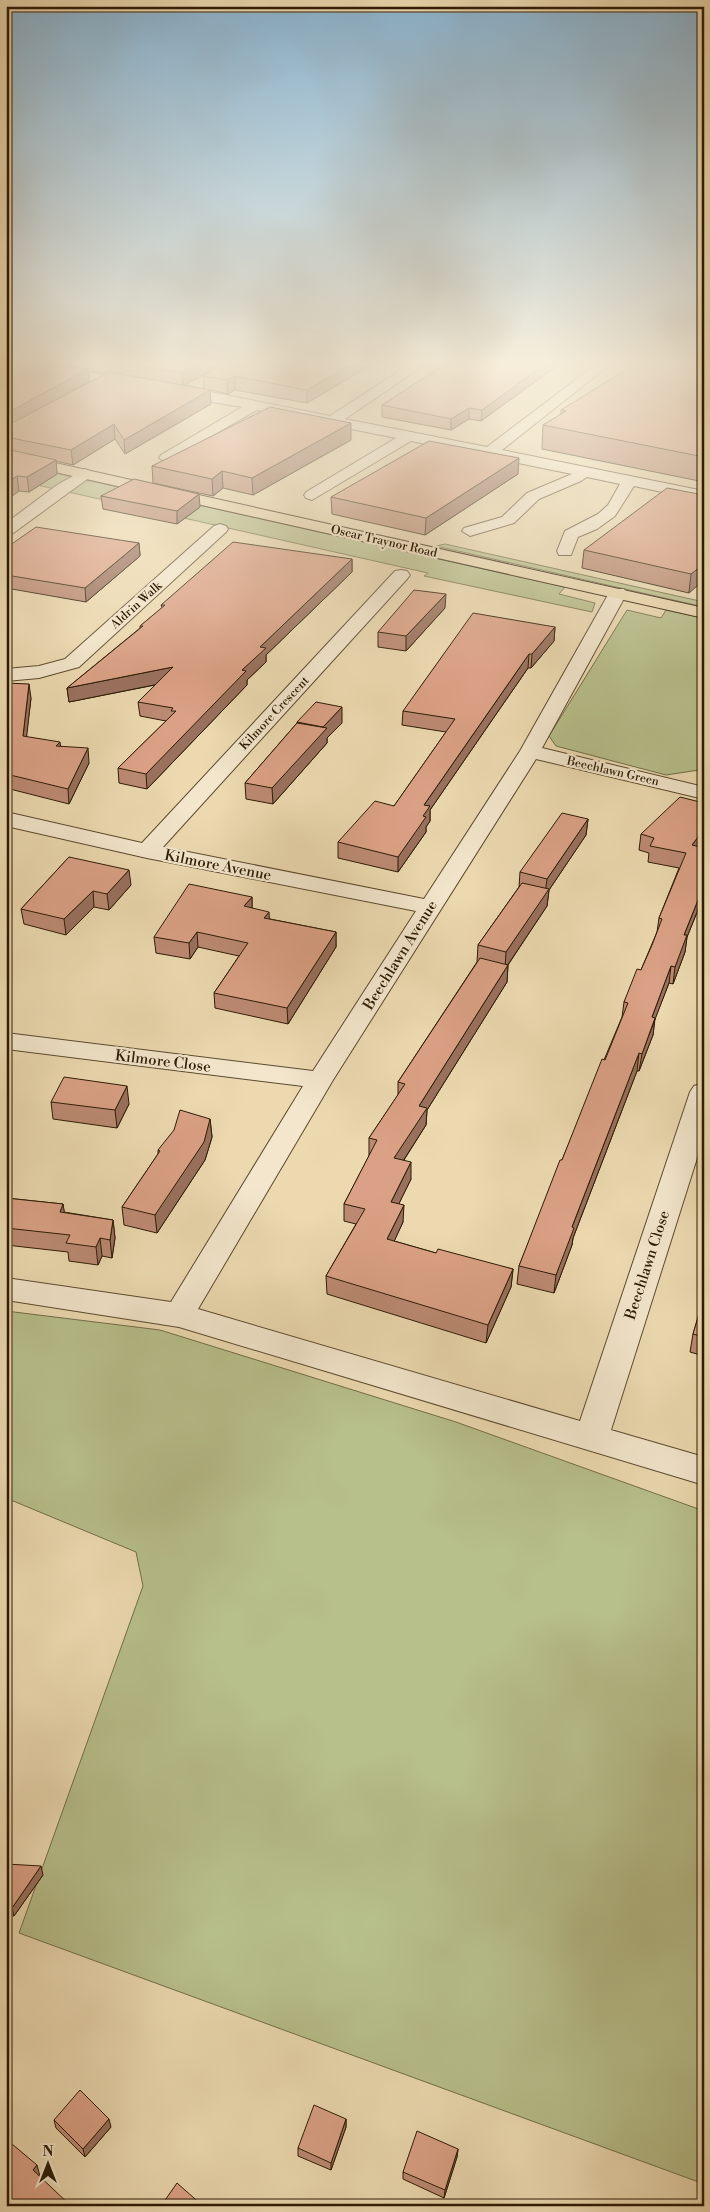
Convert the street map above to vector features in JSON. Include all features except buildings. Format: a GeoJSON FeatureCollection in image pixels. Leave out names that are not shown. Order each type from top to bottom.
{"type":"FeatureCollection","features":[{"type":"Feature","properties":{"kind":"main road","name":"Oscar Traynor Road"},"geometry":{"type":"LineString","coordinates":[[51,466],[704,613]]}},
{"type":"Feature","properties":{"kind":"street"},"geometry":{"type":"LineString","coordinates":[[312,495],[359,466]]}},
{"type":"Feature","properties":{"kind":"street"},"geometry":{"type":"LineString","coordinates":[[554,466],[704,496]]}},
{"type":"Feature","properties":{"kind":"street"},"geometry":{"type":"LineString","coordinates":[[470,531],[508,520],[533,496],[576,478],[583,472]]}},
{"type":"Feature","properties":{"kind":"street"},"geometry":{"type":"LineString","coordinates":[[6,531],[63,488],[85,474]]}},
{"type":"Feature","properties":{"kind":"street"},"geometry":{"type":"LineString","coordinates":[[564,551],[571,534],[586,528],[608,514],[618,503],[623,487],[630,482]]}},
{"type":"Feature","properties":{"kind":"street","name":"Aldrin Walk"},"geometry":{"type":"LineString","coordinates":[[6,675],[47,672],[72,663],[220,529]]}},
{"type":"Feature","properties":{"kind":"street","name":"Kilmore Crescent"},"geometry":{"type":"LineString","coordinates":[[147,851],[402,575]]}},
{"type":"Feature","properties":{"kind":"street","name":"Beechlawn Avenue"},"geometry":{"type":"LineString","coordinates":[[179,1315],[320,1080],[530,751],[618,593]]}},
{"type":"Feature","properties":{"kind":"street","name":"Beechlawn Green"},"geometry":{"type":"LineString","coordinates":[[530,751],[701,789]]}},
{"type":"Feature","properties":{"kind":"street","name":"Kilmore Avenue"},"geometry":{"type":"LineString","coordinates":[[6,819],[147,851],[430,907]]}},
{"type":"Feature","properties":{"kind":"street","name":"Kilmore Close"},"geometry":{"type":"LineString","coordinates":[[6,1041],[320,1080]]}},
{"type":"Feature","properties":{"kind":"street","name":"Beechlawn Close"},"geometry":{"type":"LineString","coordinates":[[591,1438],[704,1092]]}},
{"type":"Feature","properties":{"kind":"street"},"geometry":{"type":"LineString","coordinates":[[6,1289],[179,1315],[704,1471]]}},
{"type":"Feature","properties":{"kind":"green space"},"geometry":{"type":"Polygon","coordinates":[[[6,466],[25,466],[565,587],[559,594],[595,603],[592,612],[424,576],[428,573],[6,478],[6,466]]]}},
{"type":"Feature","properties":{"kind":"green space"},"geometry":{"type":"Polygon","coordinates":[[[445,544],[704,602],[704,607],[436,546],[445,544]]]}},
{"type":"Feature","properties":{"kind":"green space"},"geometry":{"type":"Polygon","coordinates":[[[627,610],[661,618],[666,610],[704,618],[704,765],[699,770],[666,775],[556,746],[549,736],[627,610]]]}},
{"type":"Feature","properties":{"kind":"green space"},"geometry":{"type":"Polygon","coordinates":[[[6,1311],[160,1330],[456,1422],[704,1511],[704,2184],[19,1933],[143,1586],[136,1552],[6,1498],[6,1311]]]}}]}
